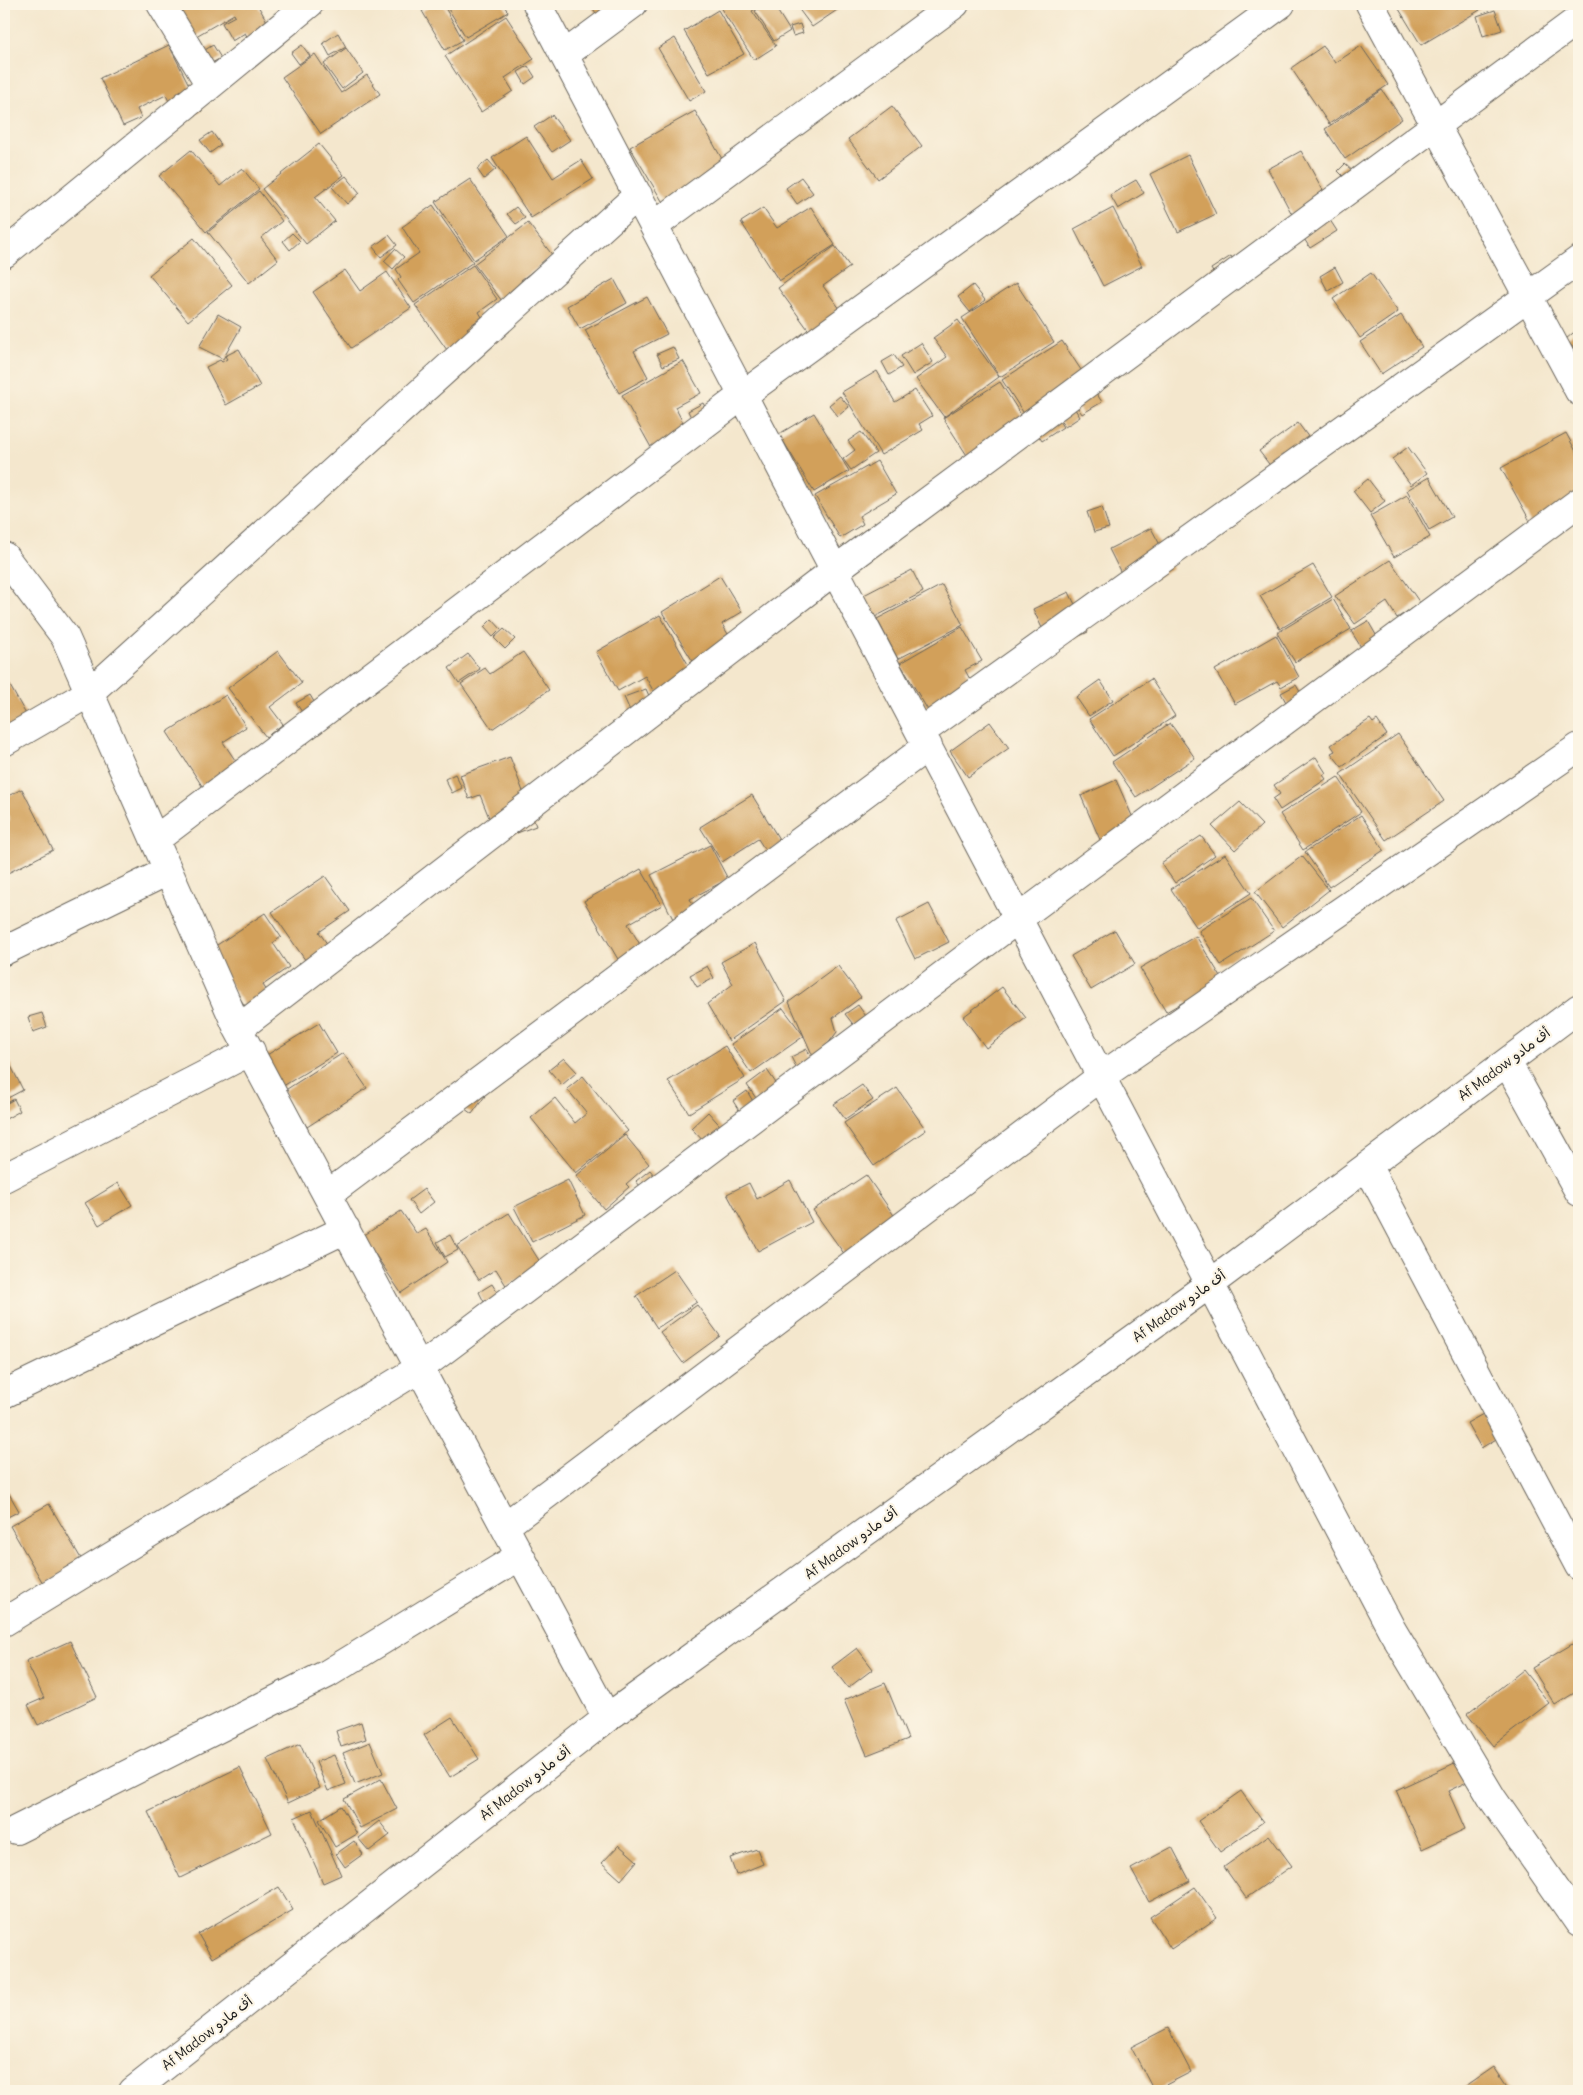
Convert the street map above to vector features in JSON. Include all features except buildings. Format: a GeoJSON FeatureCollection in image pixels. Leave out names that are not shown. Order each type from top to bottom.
{"type":"FeatureCollection","features":[{"type":"Feature","properties":{"kind":"street"},"geometry":{"type":"LineString","coordinates":[[160,4],[210,85]]}},
{"type":"Feature","properties":{"kind":"street"},"geometry":{"type":"LineString","coordinates":[[4,254],[309,4]]}},
{"type":"Feature","properties":{"kind":"street"},"geometry":{"type":"LineString","coordinates":[[537,4],[1392,1630],[1492,1798],[1579,1923]]}},
{"type":"Feature","properties":{"kind":"street"},"geometry":{"type":"LineString","coordinates":[[564,54],[633,4]]}},
{"type":"Feature","properties":{"kind":"street"},"geometry":{"type":"LineString","coordinates":[[654,226],[955,4]]}},
{"type":"Feature","properties":{"kind":"street"},"geometry":{"type":"LineString","coordinates":[[155,840],[743,395],[1280,4]]}},
{"type":"Feature","properties":{"kind":"street"},"geometry":{"type":"LineString","coordinates":[[1370,4],[1579,391]]}},
{"type":"Feature","properties":{"kind":"street"},"geometry":{"type":"LineString","coordinates":[[4,1178],[244,1040],[835,570],[1579,19]]}},
{"type":"Feature","properties":{"kind":"street"},"geometry":{"type":"LineString","coordinates":[[4,742],[90,693],[638,195]]}},
{"type":"Feature","properties":{"kind":"street"},"geometry":{"type":"LineString","coordinates":[[328,1195],[924,739],[1579,260]]}},
{"type":"Feature","properties":{"kind":"street"},"geometry":{"type":"LineString","coordinates":[[4,1622],[420,1368],[1018,918],[1579,502]]}},
{"type":"Feature","properties":{"kind":"street"},"geometry":{"type":"LineString","coordinates":[[4,556],[64,637],[244,1040],[607,1718]]}},
{"type":"Feature","properties":{"kind":"street"},"geometry":{"type":"LineString","coordinates":[[505,1526],[1102,1076],[1579,747]]}},
{"type":"Feature","properties":{"kind":"street"},"geometry":{"type":"LineString","coordinates":[[4,951],[168,871]]}},
{"type":"Feature","properties":{"kind":"street","name":"Af Madow أف مادو"},"geometry":{"type":"LineString","coordinates":[[133,2091],[607,1718],[1211,1283],[1579,1008]]}},
{"type":"Feature","properties":{"kind":"street"},"geometry":{"type":"LineString","coordinates":[[1507,1062],[1579,1192]]}},
{"type":"Feature","properties":{"kind":"street"},"geometry":{"type":"LineString","coordinates":[[1368,1166],[1579,1566]]}},
{"type":"Feature","properties":{"kind":"street"},"geometry":{"type":"LineString","coordinates":[[4,1394],[346,1229]]}},
{"type":"Feature","properties":{"kind":"street"},"geometry":{"type":"LineString","coordinates":[[16,1830],[327,1674],[520,1556]]}}]}
